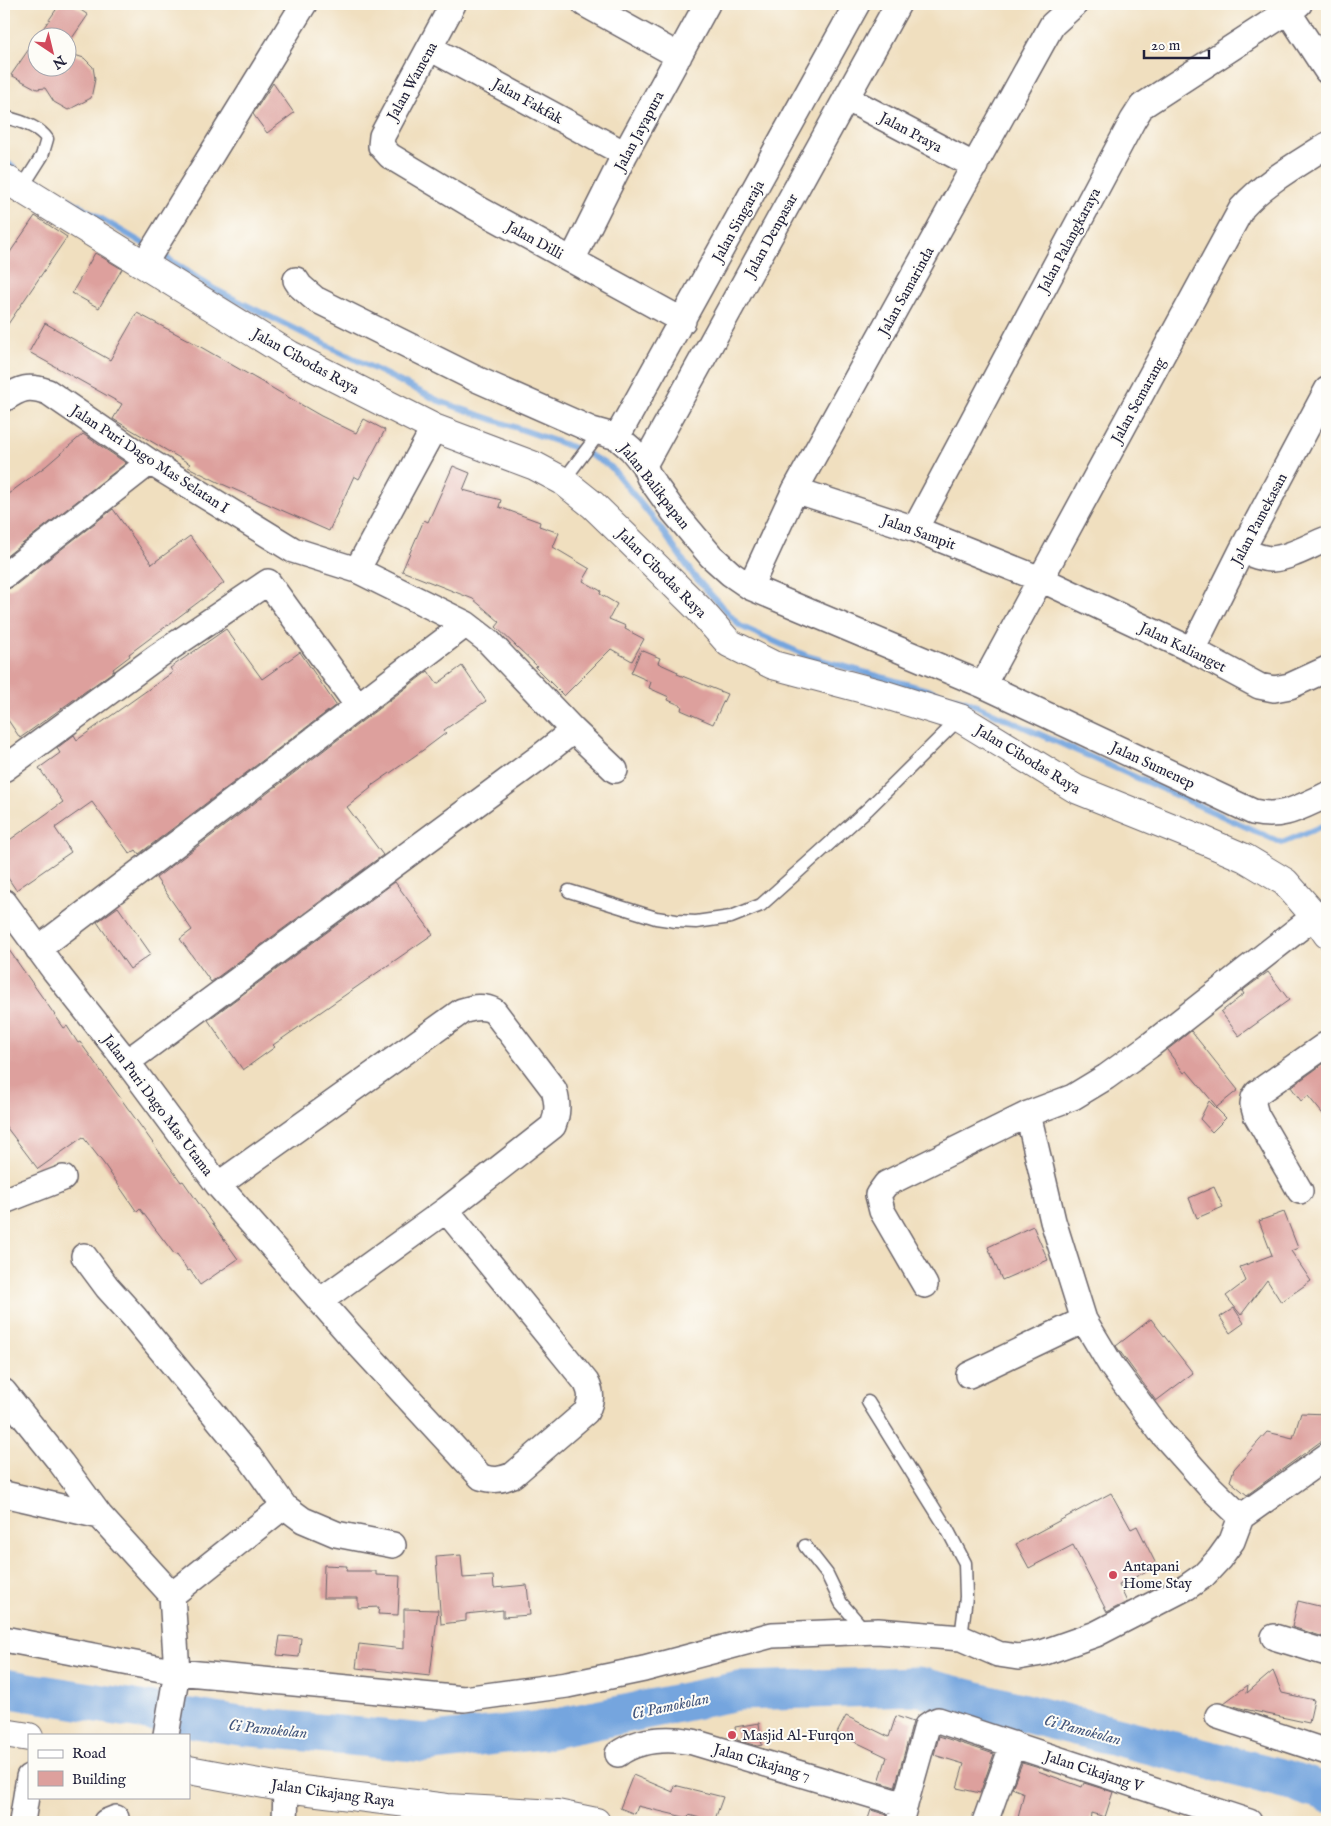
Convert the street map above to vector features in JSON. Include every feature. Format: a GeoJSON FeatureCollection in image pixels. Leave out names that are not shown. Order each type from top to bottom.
{"type":"FeatureCollection","features":[{"type":"Feature","properties":{"kind":"street"},"geometry":{"type":"LineString","coordinates":[[150,255],[304,4]]}},
{"type":"Feature","properties":{"kind":"street","name":"Jalan Wamena"},"geometry":{"type":"LineString","coordinates":[[390,156],[381,146],[382,136],[453,4]]}},
{"type":"Feature","properties":{"kind":"street"},"geometry":{"type":"LineString","coordinates":[[585,4],[679,56]]}},
{"type":"Feature","properties":{"kind":"street","name":"Jalan Jayapura"},"geometry":{"type":"LineString","coordinates":[[572,260],[625,154],[707,4]]}},
{"type":"Feature","properties":{"kind":"street","name":"Jalan Singaraja"},"geometry":{"type":"LineString","coordinates":[[603,438],[682,321],[857,4]]}},
{"type":"Feature","properties":{"kind":"street","name":"Jalan Denpasar"},"geometry":{"type":"LineString","coordinates":[[644,465],[898,4]]}},
{"type":"Feature","properties":{"kind":"street","name":"Jalan Samarinda"},"geometry":{"type":"LineString","coordinates":[[750,587],[795,490],[1052,25],[1075,4]]}},
{"type":"Feature","properties":{"kind":"street"},"geometry":{"type":"LineString","coordinates":[[1290,6],[1327,71]]}},
{"type":"Feature","properties":{"kind":"street","name":"Jalan Palangkaraya"},"geometry":{"type":"LineString","coordinates":[[915,529],[1142,106],[1290,6]]}},
{"type":"Feature","properties":{"kind":"street","name":"Jalan Fakfak"},"geometry":{"type":"LineString","coordinates":[[430,48],[625,154]]}},
{"type":"Feature","properties":{"kind":"street","name":"Jalan Praya"},"geometry":{"type":"LineString","coordinates":[[846,98],[975,166]]}},
{"type":"Feature","properties":{"kind":"street","name":"Jalan Semarang"},"geometry":{"type":"LineString","coordinates":[[983,685],[1242,208],[1254,194],[1267,184],[1327,145]]}},
{"type":"Feature","properties":{"kind":"street","name":"Jalan Dilli"},"geometry":{"type":"LineString","coordinates":[[390,156],[475,207],[682,321]]}},
{"type":"Feature","properties":{"kind":"street","name":"Jalan Cibodas Raya"},"geometry":{"type":"LineString","coordinates":[[12,183],[150,255],[290,355],[434,428],[535,466],[563,482],[593,505],[699,609],[729,643],[773,665],[886,695],[960,718],[1076,789],[1245,858],[1285,882],[1321,925]]}},
{"type":"Feature","properties":{"kind":"street","name":"Jalan Balikpapan"},"geometry":{"type":"LineString","coordinates":[[296,280],[315,299],[474,378],[603,438],[631,449],[644,465],[649,477],[674,512],[711,556],[731,574],[750,587],[983,685]]}},
{"type":"Feature","properties":{"kind":"street","name":"Jalan Puri Dago Mas Selatan I"},"geometry":{"type":"LineString","coordinates":[[4,399],[28,387],[48,392],[150,462],[293,550],[357,570],[466,624],[488,641],[572,729],[615,770]]}},
{"type":"Feature","properties":{"kind":"street","name":"Jalan Pamekasan"},"geometry":{"type":"LineString","coordinates":[[1192,650],[1242,550],[1327,390]]}},
{"type":"Feature","properties":{"kind":"street"},"geometry":{"type":"LineString","coordinates":[[357,570],[434,428]]}},
{"type":"Feature","properties":{"kind":"street"},"geometry":{"type":"LineString","coordinates":[[4,576],[150,462]]}},
{"type":"Feature","properties":{"kind":"street","name":"Jalan Sampit"},"geometry":{"type":"LineString","coordinates":[[795,490],[915,529],[1041,579]]}},
{"type":"Feature","properties":{"kind":"street"},"geometry":{"type":"LineString","coordinates":[[1242,550],[1257,557],[1272,559],[1288,555],[1327,538]]}},
{"type":"Feature","properties":{"kind":"street"},"geometry":{"type":"LineString","coordinates":[[4,769],[158,656],[268,582],[293,550]]}},
{"type":"Feature","properties":{"kind":"street","name":"Jalan Kalianget"},"geometry":{"type":"LineString","coordinates":[[1041,579],[1192,650],[1259,686],[1274,689],[1290,686],[1327,669]]}},
{"type":"Feature","properties":{"kind":"street"},"geometry":{"type":"LineString","coordinates":[[268,582],[358,706]]}},
{"type":"Feature","properties":{"kind":"street"},"geometry":{"type":"LineString","coordinates":[[38,949],[466,624]]}},
{"type":"Feature","properties":{"kind":"street","name":"Jalan Sumenep"},"geometry":{"type":"LineString","coordinates":[[983,685],[1253,812],[1274,815],[1284,814],[1327,795]]}},
{"type":"Feature","properties":{"kind":"street"},"geometry":{"type":"LineString","coordinates":[[127,1062],[533,762],[566,737],[572,729]]}},
{"type":"Feature","properties":{"kind":"street","name":"Jalan Puri Dago Mas Utama"},"geometry":{"type":"LineString","coordinates":[[4,902],[38,949],[127,1062],[218,1185],[320,1302],[481,1478],[492,1481],[501,1480],[513,1475],[586,1412],[591,1403],[590,1389],[446,1210]]}},
{"type":"Feature","properties":{"kind":"street"},"geometry":{"type":"LineString","coordinates":[[925,1285],[882,1211],[878,1195],[886,1184],[1028,1114],[1073,1097],[1106,1077],[1321,925]]}},
{"type":"Feature","properties":{"kind":"street"},"geometry":{"type":"LineString","coordinates":[[218,1185],[462,1012],[475,1007],[487,1007],[494,1011],[554,1090],[558,1114],[553,1126],[446,1210],[320,1302]]}},
{"type":"Feature","properties":{"kind":"street"},"geometry":{"type":"LineString","coordinates":[[1300,1191],[1256,1115],[1253,1104],[1254,1098],[1262,1088],[1327,1044]]}},
{"type":"Feature","properties":{"kind":"street"},"geometry":{"type":"LineString","coordinates":[[1028,1114],[1054,1222],[1084,1320],[1111,1365],[1160,1431],[1211,1488],[1241,1517]]}},
{"type":"Feature","properties":{"kind":"street"},"geometry":{"type":"LineString","coordinates":[[4,1201],[62,1178]]}},
{"type":"Feature","properties":{"kind":"street"},"geometry":{"type":"LineString","coordinates":[[84,1256],[107,1287],[135,1318],[250,1458],[284,1506],[304,1520],[336,1534],[393,1545]]}},
{"type":"Feature","properties":{"kind":"street"},"geometry":{"type":"LineString","coordinates":[[968,1375],[1084,1320]]}},
{"type":"Feature","properties":{"kind":"street"},"geometry":{"type":"LineString","coordinates":[[4,1392],[61,1463],[100,1516],[172,1595],[176,1681],[166,1734]]}},
{"type":"Feature","properties":{"kind":"street"},"geometry":{"type":"LineString","coordinates":[[4,1639],[176,1681],[464,1699],[567,1685],[634,1671],[772,1635],[878,1632],[961,1638],[998,1654],[1018,1657],[1042,1653],[1096,1634],[1187,1587],[1204,1575],[1219,1559],[1232,1541],[1241,1517],[1327,1456]]}},
{"type":"Feature","properties":{"kind":"street"},"geometry":{"type":"LineString","coordinates":[[4,1494],[100,1516]]}},
{"type":"Feature","properties":{"kind":"street"},"geometry":{"type":"LineString","coordinates":[[172,1595],[284,1506]]}},
{"type":"Feature","properties":{"kind":"street"},"geometry":{"type":"LineString","coordinates":[[1274,1637],[1327,1654]]}},
{"type":"Feature","properties":{"kind":"street"},"geometry":{"type":"LineString","coordinates":[[1218,1716],[1327,1752]]}},
{"type":"Feature","properties":{"kind":"street","name":"Jalan Cikajang V"},"geometry":{"type":"LineString","coordinates":[[902,1814],[927,1726],[938,1720],[1250,1822]]}},
{"type":"Feature","properties":{"kind":"street"},"geometry":{"type":"LineString","coordinates":[[4,1733],[28,1737]]}},
{"type":"Feature","properties":{"kind":"street","name":"Jalan Cikajang 7"},"geometry":{"type":"LineString","coordinates":[[618,1754],[625,1749],[664,1739],[693,1742],[902,1814]]}},
{"type":"Feature","properties":{"kind":"street"},"geometry":{"type":"LineString","coordinates":[[985,1822],[1013,1744]]}},
{"type":"Feature","properties":{"kind":"street","name":"Jalan Cikajang Raya"},"geometry":{"type":"LineString","coordinates":[[190,1770],[286,1788],[448,1808],[557,1814],[596,1822]]}},
{"type":"Feature","properties":{"kind":"street"},"geometry":{"type":"LineString","coordinates":[[22,1822],[28,1783]]}},
{"type":"Feature","properties":{"kind":"street"},"geometry":{"type":"LineString","coordinates":[[285,1822],[286,1788]]}},
{"type":"Feature","properties":{"kind":"lane"},"geometry":{"type":"LineString","coordinates":[[4,117],[32,127],[44,135],[46,139],[42,156],[12,183]]}},
{"type":"Feature","properties":{"kind":"lane"},"geometry":{"type":"LineString","coordinates":[[563,482],[579,459],[603,438]]}},
{"type":"Feature","properties":{"kind":"lane"},"geometry":{"type":"LineString","coordinates":[[569,891],[656,918],[676,921],[696,922],[731,918],[761,905],[868,809],[960,718]]}},
{"type":"Feature","properties":{"kind":"lane"},"geometry":{"type":"LineString","coordinates":[[868,1402],[947,1529],[965,1563],[966,1597],[961,1638]]}},
{"type":"Feature","properties":{"kind":"lane"},"geometry":{"type":"LineString","coordinates":[[805,1546],[827,1574],[841,1603],[866,1632]]}},
{"type":"Feature","properties":{"kind":"building"},"geometry":{"type":"Polygon","coordinates":[[[60,4],[72,4],[88,15],[78,30],[43,28],[60,4]]]}},
{"type":"Feature","properties":{"kind":"building"},"geometry":{"type":"Polygon","coordinates":[[[28,50],[28,78],[78,78],[78,56],[84,58],[93,67],[95,79],[91,98],[68,110],[54,102],[45,88],[37,89],[11,75],[28,50]]]}},
{"type":"Feature","properties":{"kind":"building"},"geometry":{"type":"Polygon","coordinates":[[[273,83],[294,113],[267,133],[253,114],[273,83]]]}},
{"type":"Feature","properties":{"kind":"building"},"geometry":{"type":"Polygon","coordinates":[[[35,216],[67,237],[4,330],[4,261],[35,216]]]}},
{"type":"Feature","properties":{"kind":"building"},"geometry":{"type":"Polygon","coordinates":[[[95,253],[122,269],[99,308],[72,293],[95,253]]]}},
{"type":"Feature","properties":{"kind":"building"},"geometry":{"type":"Polygon","coordinates":[[[137,313],[192,342],[321,416],[356,433],[364,419],[385,430],[359,479],[354,476],[329,531],[188,467],[190,464],[113,419],[122,404],[29,352],[45,323],[110,360],[137,313]]]}},
{"type":"Feature","properties":{"kind":"building"},"geometry":{"type":"Polygon","coordinates":[[[83,434],[126,463],[4,558],[4,497],[46,466],[83,434]]]}},
{"type":"Feature","properties":{"kind":"building"},"geometry":{"type":"Polygon","coordinates":[[[453,466],[470,473],[463,490],[501,500],[499,507],[540,522],[539,526],[559,533],[553,547],[590,569],[583,581],[601,591],[600,594],[617,604],[609,619],[626,626],[625,629],[644,639],[632,661],[611,649],[564,696],[535,667],[537,666],[496,627],[500,622],[473,599],[402,571],[424,520],[428,522],[453,466]]]}},
{"type":"Feature","properties":{"kind":"building"},"geometry":{"type":"Polygon","coordinates":[[[113,509],[152,564],[190,536],[224,583],[129,654],[130,656],[113,669],[114,671],[20,738],[4,714],[4,590],[13,587],[113,509]]]}},
{"type":"Feature","properties":{"kind":"building"},"geometry":{"type":"Polygon","coordinates":[[[226,629],[262,679],[300,652],[336,705],[139,854],[136,850],[130,854],[92,802],[55,828],[71,852],[16,890],[4,872],[4,844],[63,802],[39,768],[60,753],[57,748],[74,735],[77,740],[173,672],[170,668],[226,629]]]}},
{"type":"Feature","properties":{"kind":"building"},"geometry":{"type":"Polygon","coordinates":[[[641,650],[660,658],[658,663],[678,672],[677,674],[727,694],[713,724],[681,710],[682,706],[668,700],[669,697],[649,688],[651,682],[631,673],[641,650]]]}},
{"type":"Feature","properties":{"kind":"building"},"geometry":{"type":"Polygon","coordinates":[[[462,666],[486,701],[444,730],[446,733],[370,787],[347,807],[383,855],[211,982],[180,939],[192,930],[156,878],[428,671],[437,684],[462,666]]]}},
{"type":"Feature","properties":{"kind":"building"},"geometry":{"type":"Polygon","coordinates":[[[395,882],[433,934],[273,1045],[275,1047],[243,1070],[208,1020],[395,882]]]}},
{"type":"Feature","properties":{"kind":"building"},"geometry":{"type":"Polygon","coordinates":[[[118,907],[151,954],[130,969],[97,922],[118,907]]]}},
{"type":"Feature","properties":{"kind":"building"},"geometry":{"type":"Polygon","coordinates":[[[4,943],[64,1028],[67,1026],[78,1043],[80,1042],[238,1259],[200,1285],[140,1209],[137,1212],[83,1137],[38,1169],[4,1124],[4,943]]]}},
{"type":"Feature","properties":{"kind":"building"},"geometry":{"type":"Polygon","coordinates":[[[1268,972],[1289,1000],[1239,1036],[1221,1012],[1244,994],[1242,991],[1268,972]]]}},
{"type":"Feature","properties":{"kind":"building"},"geometry":{"type":"Polygon","coordinates":[[[1191,1031],[1238,1090],[1217,1107],[1187,1071],[1184,1073],[1167,1050],[1191,1031]]]}},
{"type":"Feature","properties":{"kind":"building"},"geometry":{"type":"Polygon","coordinates":[[[1327,1061],[1327,1119],[1308,1096],[1301,1101],[1291,1087],[1327,1061]]]}},
{"type":"Feature","properties":{"kind":"building"},"geometry":{"type":"Polygon","coordinates":[[[1209,1101],[1226,1118],[1212,1132],[1200,1119],[1209,1101]]]}},
{"type":"Feature","properties":{"kind":"building"},"geometry":{"type":"Polygon","coordinates":[[[1214,1187],[1223,1207],[1197,1218],[1189,1198],[1214,1187]]]}},
{"type":"Feature","properties":{"kind":"building"},"geometry":{"type":"Polygon","coordinates":[[[1284,1212],[1298,1248],[1291,1251],[1311,1281],[1281,1302],[1267,1280],[1241,1315],[1226,1296],[1246,1281],[1240,1267],[1272,1255],[1259,1221],[1284,1212]]]}},
{"type":"Feature","properties":{"kind":"building"},"geometry":{"type":"Polygon","coordinates":[[[1033,1226],[1048,1260],[1002,1280],[988,1247],[1033,1226]]]}},
{"type":"Feature","properties":{"kind":"building"},"geometry":{"type":"Polygon","coordinates":[[[1234,1308],[1244,1323],[1230,1333],[1220,1317],[1234,1308]]]}},
{"type":"Feature","properties":{"kind":"building"},"geometry":{"type":"Polygon","coordinates":[[[1151,1319],[1193,1373],[1156,1401],[1116,1346],[1151,1319]]]}},
{"type":"Feature","properties":{"kind":"building"},"geometry":{"type":"Polygon","coordinates":[[[1301,1413],[1327,1414],[1327,1442],[1320,1442],[1247,1495],[1230,1481],[1234,1469],[1267,1432],[1293,1438],[1301,1413]]]}},
{"type":"Feature","properties":{"kind":"building"},"geometry":{"type":"Polygon","coordinates":[[[1111,1493],[1131,1529],[1137,1526],[1157,1566],[1119,1585],[1127,1602],[1107,1612],[1073,1545],[1029,1568],[1016,1544],[1111,1493]]]}},
{"type":"Feature","properties":{"kind":"building"},"geometry":{"type":"Polygon","coordinates":[[[461,1555],[463,1578],[493,1576],[494,1588],[527,1585],[530,1615],[503,1617],[503,1610],[466,1614],[466,1621],[441,1624],[436,1557],[461,1555]]]}},
{"type":"Feature","properties":{"kind":"building"},"geometry":{"type":"Polygon","coordinates":[[[324,1565],[347,1566],[346,1571],[376,1571],[376,1575],[400,1576],[398,1615],[378,1614],[379,1607],[358,1608],[358,1598],[323,1598],[324,1565]]]}},
{"type":"Feature","properties":{"kind":"building"},"geometry":{"type":"Polygon","coordinates":[[[1298,1601],[1327,1608],[1327,1638],[1292,1627],[1298,1601]]]}},
{"type":"Feature","properties":{"kind":"building"},"geometry":{"type":"Polygon","coordinates":[[[404,1609],[438,1610],[430,1676],[356,1668],[359,1644],[404,1649],[404,1609]]]}},
{"type":"Feature","properties":{"kind":"building"},"geometry":{"type":"Polygon","coordinates":[[[280,1636],[301,1638],[299,1657],[277,1655],[280,1636]]]}},
{"type":"Feature","properties":{"kind":"building"},"geometry":{"type":"Polygon","coordinates":[[[1273,1671],[1282,1693],[1314,1700],[1309,1723],[1224,1703],[1248,1685],[1247,1693],[1273,1671]]]}},
{"type":"Feature","properties":{"kind":"building"},"geometry":{"type":"Polygon","coordinates":[[[846,1716],[889,1737],[896,1716],[913,1722],[895,1787],[879,1782],[887,1757],[837,1733],[846,1716]]]}},
{"type":"Feature","properties":{"kind":"building"},"geometry":{"type":"Polygon","coordinates":[[[759,1723],[762,1745],[757,1746],[737,1740],[735,1727],[759,1723]]]}},
{"type":"Feature","properties":{"kind":"building"},"geometry":{"type":"Polygon","coordinates":[[[939,1736],[994,1754],[980,1793],[957,1788],[964,1764],[934,1755],[939,1736]]]}},
{"type":"Feature","properties":{"kind":"building"},"geometry":{"type":"Polygon","coordinates":[[[1022,1763],[1039,1768],[1038,1771],[1082,1787],[1084,1783],[1113,1792],[1105,1817],[1091,1813],[1090,1822],[1017,1822],[1024,1793],[1012,1788],[1022,1763]]]}},
{"type":"Feature","properties":{"kind":"building"},"geometry":{"type":"Polygon","coordinates":[[[633,1775],[673,1792],[674,1785],[723,1797],[714,1822],[689,1815],[688,1818],[638,1806],[635,1814],[620,1808],[633,1775]]]}},
{"type":"Feature","properties":{"kind":"building"},"geometry":{"type":"Polygon","coordinates":[[[871,1810],[887,1815],[886,1822],[867,1822],[871,1810]]]}},
{"type":"Feature","properties":{"kind":"waterway"},"geometry":{"type":"LineString","coordinates":[[4,161],[14,167]]}},
{"type":"Feature","properties":{"kind":"waterway"},"geometry":{"type":"LineString","coordinates":[[38,181],[149,247]]}},
{"type":"Feature","properties":{"kind":"waterway"},"geometry":{"type":"LineString","coordinates":[[158,252],[214,289],[439,401],[581,450],[611,467],[659,526],[694,576],[740,626],[807,656],[966,701],[1282,843],[1327,824]]}},
{"type":"Feature","properties":{"kind":"waterway","name":"Ci Pamokolan"},"geometry":{"type":"LineString","coordinates":[[4,1688],[240,1726],[425,1743],[551,1729],[738,1691],[918,1686],[1288,1780],[1327,1793]]}},
{"type":"Feature","properties":{"kind":"place","name":"Antapani Home Stay"},"geometry":{"type":"Point","coordinates":[1113,1575]}},
{"type":"Feature","properties":{"kind":"place","name":"Masjid Al-Furqon"},"geometry":{"type":"Point","coordinates":[732,1735]}}]}
